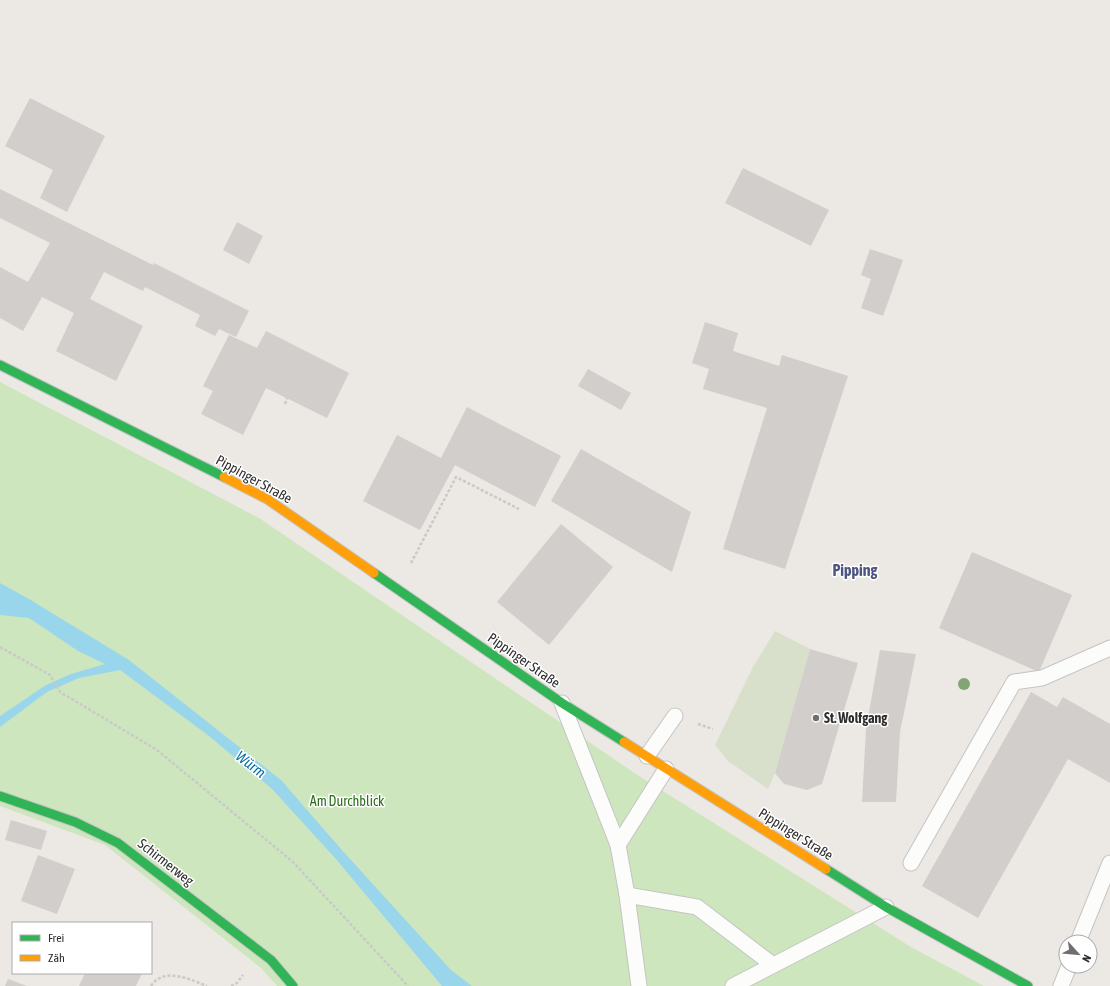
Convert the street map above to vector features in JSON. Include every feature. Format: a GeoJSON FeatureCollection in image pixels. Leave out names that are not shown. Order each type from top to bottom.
{"type":"FeatureCollection","features":[{"type":"Feature","properties":{"kind":"main road","name":"Pippinger Straße"},"geometry":{"type":"LineString","coordinates":[[0,364],[267,498],[562,703],[886,907],[1028,986]]}},
{"type":"Feature","properties":{"kind":"main road","name":"Schirmerweg"},"geometry":{"type":"LineString","coordinates":[[0,796],[75,822],[118,843],[270,960],[293,986]]}},
{"type":"Feature","properties":{"kind":"lane"},"geometry":{"type":"LineString","coordinates":[[911,863],[1014,682],[1042,678],[1110,648]]}},
{"type":"Feature","properties":{"kind":"lane"},"geometry":{"type":"LineString","coordinates":[[562,703],[618,845],[640,986]]}},
{"type":"Feature","properties":{"kind":"lane"},"geometry":{"type":"LineString","coordinates":[[647,756],[675,716]]}},
{"type":"Feature","properties":{"kind":"lane"},"geometry":{"type":"LineString","coordinates":[[618,845],[666,769]]}},
{"type":"Feature","properties":{"kind":"lane"},"geometry":{"type":"LineString","coordinates":[[1081,934],[1110,863]]}},
{"type":"Feature","properties":{"kind":"lane"},"geometry":{"type":"LineString","coordinates":[[627,895],[697,907],[773,965]]}},
{"type":"Feature","properties":{"kind":"lane"},"geometry":{"type":"LineString","coordinates":[[733,986],[886,907]]}},
{"type":"Feature","properties":{"kind":"lane"},"geometry":{"type":"LineString","coordinates":[[1061,986],[1066,974]]}},
{"type":"Feature","properties":{"kind":"path"},"geometry":{"type":"LineString","coordinates":[[285,404],[287,398]]}},
{"type":"Feature","properties":{"kind":"path"},"geometry":{"type":"LineString","coordinates":[[411,563],[456,477],[519,509]]}},
{"type":"Feature","properties":{"kind":"path"},"geometry":{"type":"LineString","coordinates":[[0,647],[50,675],[60,692],[157,750],[293,862],[408,986]]}},
{"type":"Feature","properties":{"kind":"path"},"geometry":{"type":"LineString","coordinates":[[151,986],[163,976],[170,976],[186,978],[207,986]]}},
{"type":"Feature","properties":{"kind":"green space","name":"Am Durchblick"},"geometry":{"type":"Polygon","coordinates":[[[0,382],[259,518],[639,776],[911,947],[984,986],[277,986],[261,968],[105,845],[0,806],[0,382]]]}},
{"type":"Feature","properties":{"kind":"green space"},"geometry":{"type":"Polygon","coordinates":[[[775,631],[810,649],[775,773],[768,789],[728,761],[715,745],[753,667],[775,631]]]}},
{"type":"Feature","properties":{"kind":"water","name":"Würm"},"geometry":{"type":"Polygon","coordinates":[[[0,583],[129,660],[281,780],[341,849],[451,970],[472,986],[442,986],[335,858],[272,789],[209,736],[120,670],[79,678],[47,692],[0,727],[0,716],[46,685],[71,674],[105,664],[78,651],[29,618],[0,615],[0,583]]]}},
{"type":"Feature","properties":{"kind":"building"},"geometry":{"type":"Polygon","coordinates":[[[30,98],[105,136],[67,212],[40,198],[53,170],[5,146],[30,98]]]}},
{"type":"Feature","properties":{"kind":"building"},"geometry":{"type":"Polygon","coordinates":[[[743,168],[829,210],[811,246],[725,203],[743,168]]]}},
{"type":"Feature","properties":{"kind":"building"},"geometry":{"type":"Polygon","coordinates":[[[0,189],[153,265],[154,263],[249,311],[236,337],[219,329],[215,336],[195,326],[200,315],[145,287],[143,291],[104,272],[90,299],[143,326],[116,381],[56,351],[74,313],[42,297],[23,331],[0,318],[0,267],[28,282],[50,243],[0,218],[0,189]]]}},
{"type":"Feature","properties":{"kind":"building"},"geometry":{"type":"Polygon","coordinates":[[[237,222],[263,236],[249,264],[223,250],[237,222]]]}},
{"type":"Feature","properties":{"kind":"building"},"geometry":{"type":"Polygon","coordinates":[[[870,249],[903,260],[883,316],[861,308],[871,279],[861,275],[870,249]]]}},
{"type":"Feature","properties":{"kind":"building"},"geometry":{"type":"Polygon","coordinates":[[[705,322],[738,333],[733,351],[779,366],[782,355],[848,376],[785,569],[723,549],[767,408],[703,389],[709,369],[692,363],[705,322]]]}},
{"type":"Feature","properties":{"kind":"building"},"geometry":{"type":"Polygon","coordinates":[[[266,331],[349,373],[327,418],[266,388],[243,435],[201,414],[213,391],[203,386],[229,335],[257,348],[266,331]]]}},
{"type":"Feature","properties":{"kind":"building"},"geometry":{"type":"Polygon","coordinates":[[[588,369],[631,393],[621,410],[578,386],[588,369]]]}},
{"type":"Feature","properties":{"kind":"building"},"geometry":{"type":"Polygon","coordinates":[[[467,407],[561,456],[535,507],[455,465],[420,530],[363,501],[397,435],[441,458],[467,407]]]}},
{"type":"Feature","properties":{"kind":"building"},"geometry":{"type":"Polygon","coordinates":[[[581,449],[691,512],[672,572],[551,501],[581,449]]]}},
{"type":"Feature","properties":{"kind":"building"},"geometry":{"type":"Polygon","coordinates":[[[561,524],[613,567],[549,645],[497,602],[561,524]]]}},
{"type":"Feature","properties":{"kind":"building"},"geometry":{"type":"Polygon","coordinates":[[[972,552],[1072,595],[1039,672],[939,628],[972,552]]]}},
{"type":"Feature","properties":{"kind":"building","name":"St. Wolfgang"},"geometry":{"type":"Polygon","coordinates":[[[810,649],[858,663],[822,784],[807,790],[784,784],[775,773],[810,649]]]}},
{"type":"Feature","properties":{"kind":"building"},"geometry":{"type":"Polygon","coordinates":[[[880,650],[916,654],[900,732],[896,802],[862,802],[866,729],[880,650]]]}},
{"type":"Feature","properties":{"kind":"building"},"geometry":{"type":"Polygon","coordinates":[[[1031,692],[1057,707],[1063,697],[1110,724],[1110,783],[1068,759],[978,918],[922,886],[1031,692]]]}},
{"type":"Feature","properties":{"kind":"building"},"geometry":{"type":"Polygon","coordinates":[[[11,820],[47,831],[41,850],[5,840],[11,820]]]}},
{"type":"Feature","properties":{"kind":"building"},"geometry":{"type":"Polygon","coordinates":[[[38,855],[75,869],[57,914],[21,901],[38,855]]]}},
{"type":"Feature","properties":{"kind":"building"},"geometry":{"type":"Polygon","coordinates":[[[85,974],[142,974],[136,986],[79,986],[85,974]]]}},
{"type":"Feature","properties":{"kind":"building"},"geometry":{"type":"Polygon","coordinates":[[[8,979],[27,986],[5,986],[8,979]]]}},
{"type":"Feature","properties":{"kind":"traffic: fast"},"geometry":{"type":"LineString","coordinates":[[0,365],[224,477]]}},
{"type":"Feature","properties":{"kind":"traffic: fast"},"geometry":{"type":"LineString","coordinates":[[374,573],[562,703],[624,742]]}},
{"type":"Feature","properties":{"kind":"traffic: fast"},"geometry":{"type":"LineString","coordinates":[[0,796],[75,822],[118,843],[271,960],[293,986]]}},
{"type":"Feature","properties":{"kind":"traffic: fast"},"geometry":{"type":"LineString","coordinates":[[826,869],[886,907],[1028,986]]}},
{"type":"Feature","properties":{"kind":"traffic: slow"},"geometry":{"type":"LineString","coordinates":[[224,477],[267,499],[374,573]]}},
{"type":"Feature","properties":{"kind":"traffic: slow"},"geometry":{"type":"LineString","coordinates":[[624,742],[826,869]]}},
{"type":"Feature","properties":{"kind":"place","name":"St. Wolfgang"},"geometry":{"type":"Point","coordinates":[816,718]}},
{"type":"Feature","properties":{"kind":"district","name":"Pipping"},"geometry":{"type":"Point","coordinates":[855,570]}}]}
